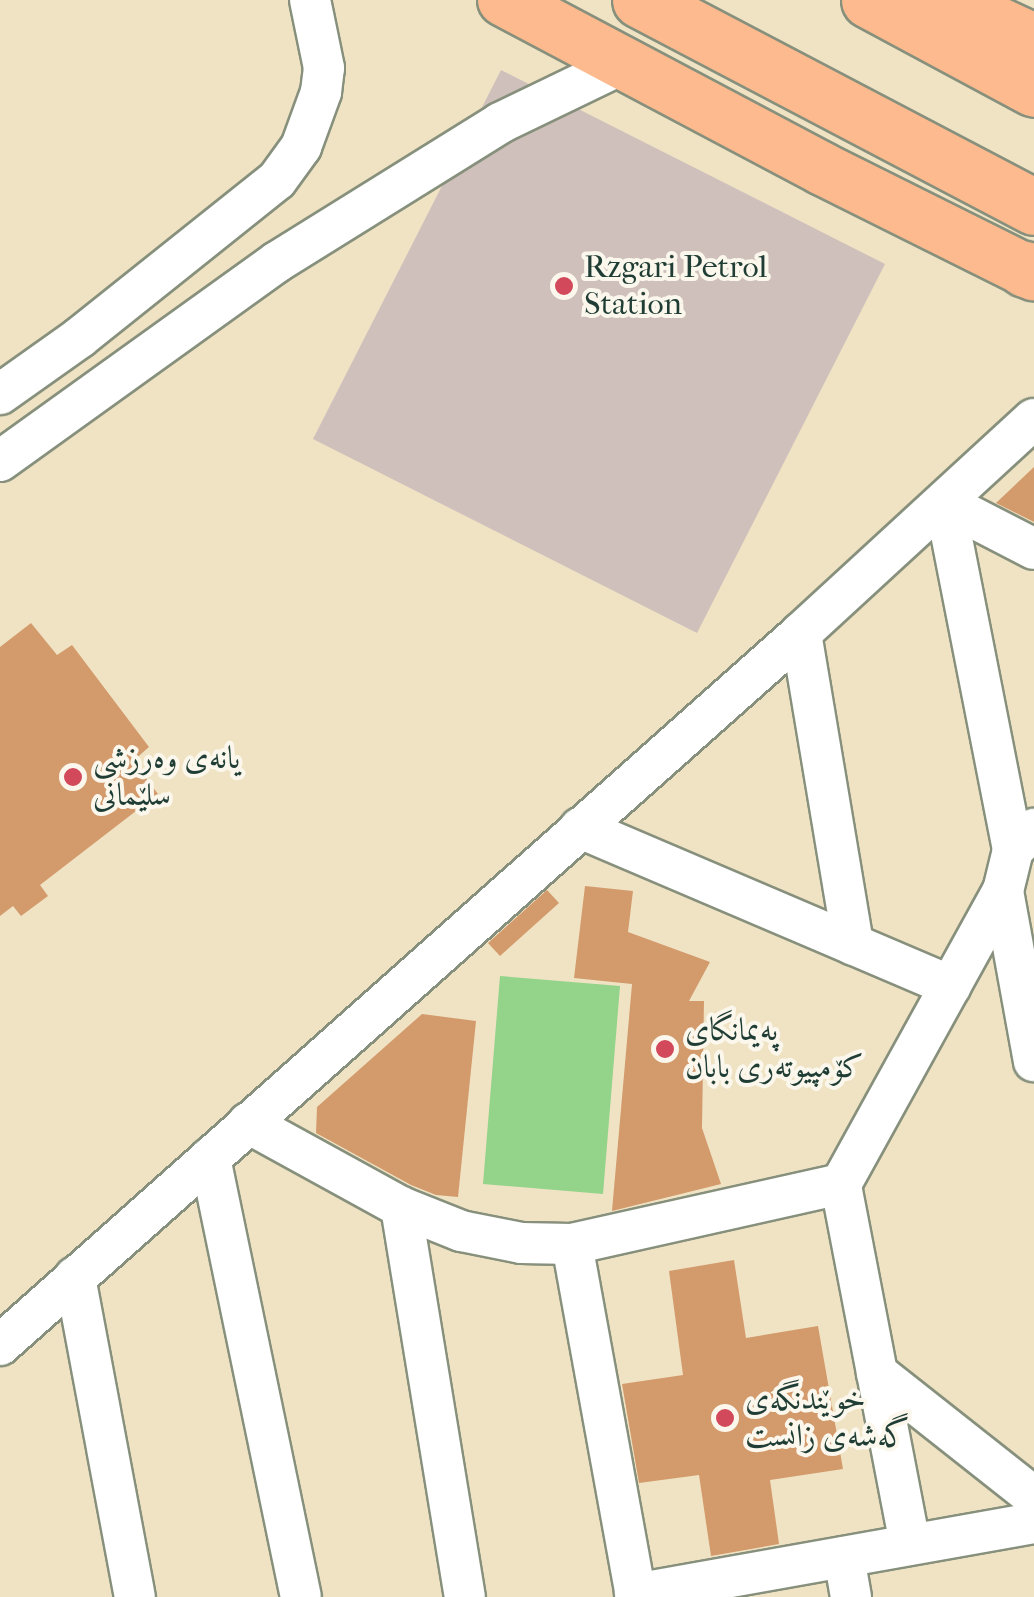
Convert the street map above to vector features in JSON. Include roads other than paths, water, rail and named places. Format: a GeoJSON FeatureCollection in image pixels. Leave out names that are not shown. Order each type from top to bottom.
{"type":"FeatureCollection","features":[{"type":"Feature","properties":{"kind":"highway"},"geometry":{"type":"LineString","coordinates":[[640,0],[1034,206]]}},
{"type":"Feature","properties":{"kind":"highway"},"geometry":{"type":"LineString","coordinates":[[869,0],[1034,90]]}},
{"type":"Feature","properties":{"kind":"main road"},"geometry":{"type":"LineString","coordinates":[[504,0],[823,169],[1031,272]]}},
{"type":"Feature","properties":{"kind":"main road"},"geometry":{"type":"LineString","coordinates":[[948,0],[1034,40]]}},
{"type":"Feature","properties":{"kind":"street"},"geometry":{"type":"LineString","coordinates":[[0,394],[79,338],[277,180],[301,147],[321,92],[324,68],[310,0]]}},
{"type":"Feature","properties":{"kind":"street"},"geometry":{"type":"LineString","coordinates":[[0,461],[277,262],[500,123],[624,63]]}},
{"type":"Feature","properties":{"kind":"street"},"geometry":{"type":"LineString","coordinates":[[0,1345],[801,633],[1034,419]]}},
{"type":"Feature","properties":{"kind":"street"},"geometry":{"type":"LineString","coordinates":[[945,503],[1034,549]]}},
{"type":"Feature","properties":{"kind":"street"},"geometry":{"type":"LineString","coordinates":[[910,1544],[841,1184],[1003,892],[1023,839],[945,503]]}},
{"type":"Feature","properties":{"kind":"street"},"geometry":{"type":"LineString","coordinates":[[801,633],[853,945]]}},
{"type":"Feature","properties":{"kind":"street"},"geometry":{"type":"LineString","coordinates":[[580,828],[950,986]]}},
{"type":"Feature","properties":{"kind":"street"},"geometry":{"type":"LineString","coordinates":[[1003,892],[1034,1061]]}},
{"type":"Feature","properties":{"kind":"street"},"geometry":{"type":"LineString","coordinates":[[248,1124],[401,1208],[492,1238],[572,1244],[841,1184]]}},
{"type":"Feature","properties":{"kind":"street"},"geometry":{"type":"LineString","coordinates":[[210,1158],[301,1597]]}},
{"type":"Feature","properties":{"kind":"street"},"geometry":{"type":"LineString","coordinates":[[401,1208],[465,1597]]}},
{"type":"Feature","properties":{"kind":"street"},"geometry":{"type":"LineString","coordinates":[[572,1244],[635,1595],[1034,1522]]}},
{"type":"Feature","properties":{"kind":"street"},"geometry":{"type":"LineString","coordinates":[[76,1277],[135,1597]]}},
{"type":"Feature","properties":{"kind":"street"},"geometry":{"type":"LineString","coordinates":[[878,1373],[1034,1497]]}},
{"type":"Feature","properties":{"kind":"street"},"geometry":{"type":"LineString","coordinates":[[844,1557],[851,1597]]}},
{"type":"Feature","properties":{"kind":"place","name":"Rzgari Petrol Station"},"geometry":{"type":"Point","coordinates":[564,286]}},
{"type":"Feature","properties":{"kind":"place","name":"یانەی وەرزشی سلێمانی"},"geometry":{"type":"Point","coordinates":[73,777]}},
{"type":"Feature","properties":{"kind":"place","name":"پەیمانگای کۆمپیوتەری بابان"},"geometry":{"type":"Point","coordinates":[665,1049]}},
{"type":"Feature","properties":{"kind":"place","name":"خوێندنگەی گەشەی زانست"},"geometry":{"type":"Point","coordinates":[725,1418]}}]}
